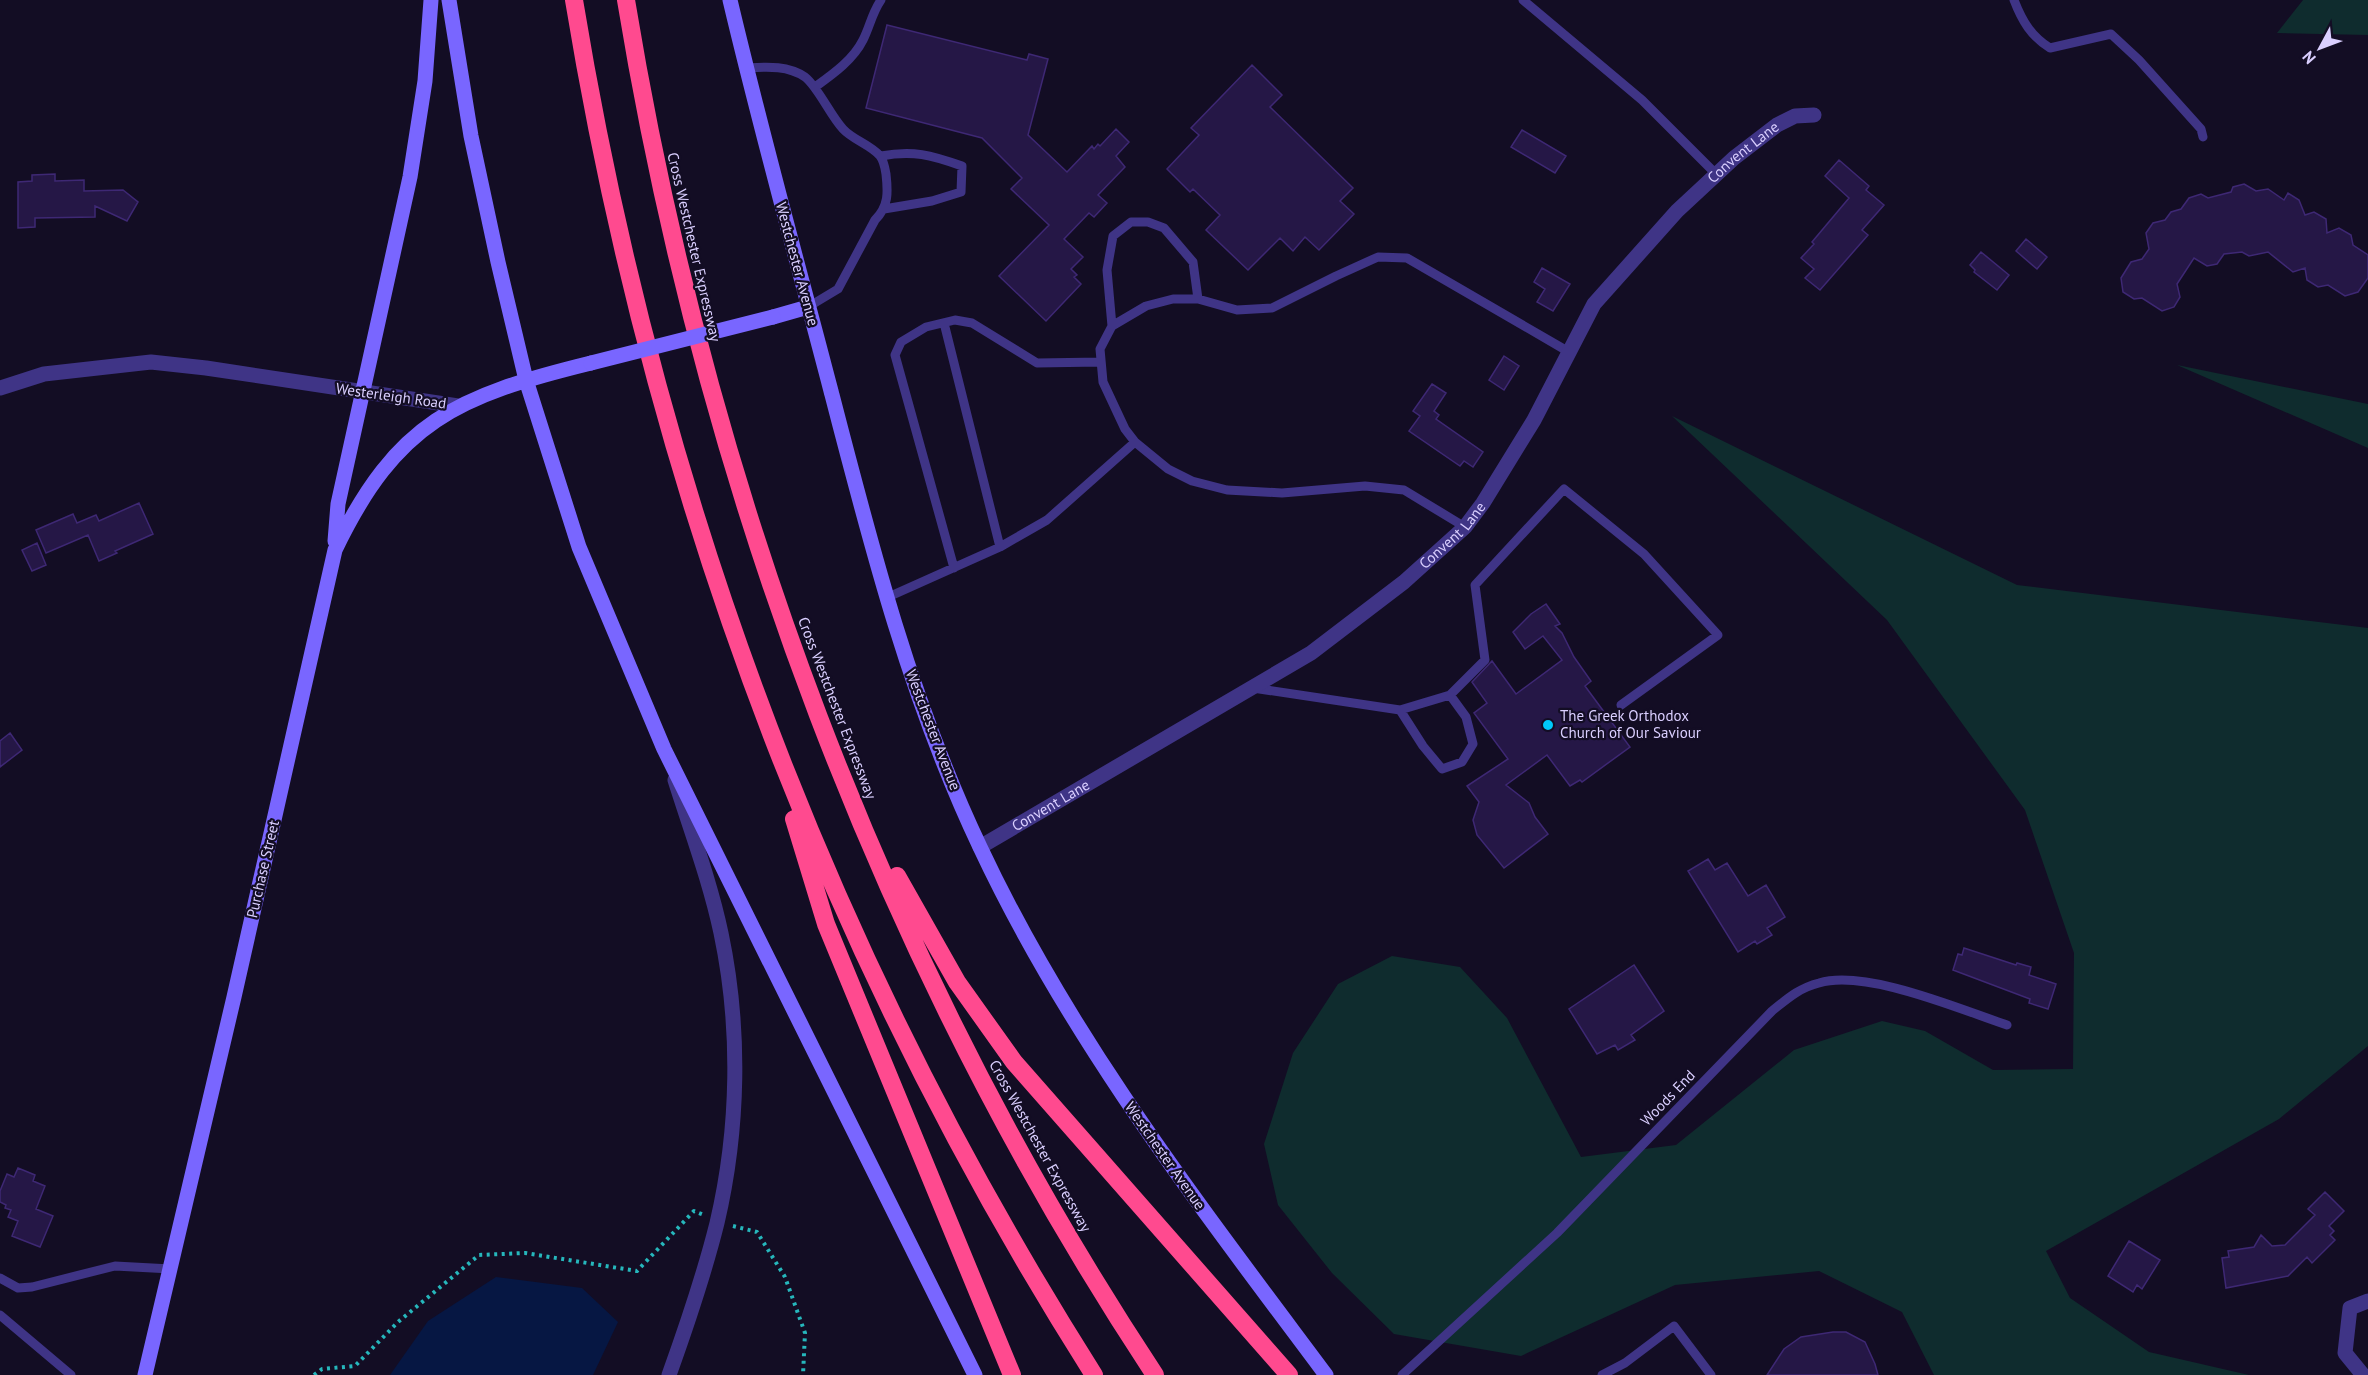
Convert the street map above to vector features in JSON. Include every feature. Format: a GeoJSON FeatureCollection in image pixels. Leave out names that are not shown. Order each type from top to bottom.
{"type":"FeatureCollection","features":[{"type":"Feature","properties":{"kind":"highway"},"geometry":{"type":"LineString","coordinates":[[574,0],[611,201],[654,375],[709,561],[774,744],[839,899],[913,1056],[1003,1223],[1094,1375]]}},
{"type":"Feature","properties":{"kind":"highway","name":"Cross Westchester Expressway"},"geometry":{"type":"LineString","coordinates":[[626,0],[653,151],[700,350],[762,559],[797,658],[848,790],[917,946],[1001,1114],[1088,1269],[1155,1375]]}},
{"type":"Feature","properties":{"kind":"highway"},"geometry":{"type":"LineString","coordinates":[[774,744],[802,851],[826,924],[1012,1375]]}},
{"type":"Feature","properties":{"kind":"highway"},"geometry":{"type":"LineString","coordinates":[[848,790],[957,982],[994,1038],[1289,1375]]}},
{"type":"Feature","properties":{"kind":"main road"},"geometry":{"type":"LineString","coordinates":[[335,550],[338,504],[410,177],[425,81],[431,0]]}},
{"type":"Feature","properties":{"kind":"main road"},"geometry":{"type":"LineString","coordinates":[[449,0],[471,136],[526,381],[579,547],[664,749],[975,1375]]}},
{"type":"Feature","properties":{"kind":"main road","name":"Westchester Avenue"},"geometry":{"type":"LineString","coordinates":[[730,0],[808,307],[886,598],[945,767],[980,847],[1055,990],[1092,1051],[1194,1198],[1326,1375]]}},
{"type":"Feature","properties":{"kind":"main road","name":"Westerleigh Road"},"geometry":{"type":"LineString","coordinates":[[458,405],[497,389],[808,307]]}},
{"type":"Feature","properties":{"kind":"main road","name":"Purchase Street"},"geometry":{"type":"LineString","coordinates":[[145,1375],[335,550],[349,520],[391,458],[414,436],[458,405]]}},
{"type":"Feature","properties":{"kind":"street","name":"Convent Lane"},"geometry":{"type":"LineString","coordinates":[[980,847],[1311,653],[1404,582],[1465,527],[1483,503],[1534,420],[1594,304],[1677,211],[1716,174],[1777,125],[1795,116],[1814,115]]}},
{"type":"Feature","properties":{"kind":"street","name":"Westerleigh Road"},"geometry":{"type":"LineString","coordinates":[[0,388],[44,374],[151,362],[458,405]]}},
{"type":"Feature","properties":{"kind":"street"},"geometry":{"type":"LineString","coordinates":[[664,749],[712,897],[721,934],[728,981],[735,1064],[726,1172],[717,1222],[695,1301],[669,1375]]}},
{"type":"Feature","properties":{"kind":"street"},"geometry":{"type":"LineString","coordinates":[[2363,1375],[2345,1353],[2350,1308],[2368,1301]]}},
{"type":"Feature","properties":{"kind":"lane"},"geometry":{"type":"LineString","coordinates":[[1523,0],[1642,100],[1716,174]]}},
{"type":"Feature","properties":{"kind":"lane"},"geometry":{"type":"LineString","coordinates":[[2014,0],[2020,17],[2034,38],[2050,48],[2111,34],[2139,60],[2201,129],[2204,137]]}},
{"type":"Feature","properties":{"kind":"lane"},"geometry":{"type":"LineString","coordinates":[[815,87],[842,67],[862,40],[876,2]]}},
{"type":"Feature","properties":{"kind":"lane"},"geometry":{"type":"LineString","coordinates":[[746,68],[781,67],[804,76],[815,87],[823,103],[844,130],[881,156],[889,194],[884,209],[875,220],[838,289],[808,307]]}},
{"type":"Feature","properties":{"kind":"lane"},"geometry":{"type":"LineString","coordinates":[[881,156],[904,152],[938,157],[962,166],[961,192],[932,201],[884,209]]}},
{"type":"Feature","properties":{"kind":"lane"},"geometry":{"type":"LineString","coordinates":[[1112,326],[1107,270],[1113,236],[1131,222],[1148,222],[1164,228],[1193,262],[1198,299]]}},
{"type":"Feature","properties":{"kind":"lane"},"geometry":{"type":"LineString","coordinates":[[1465,527],[1404,490],[1365,486],[1282,493],[1227,490],[1192,481],[1168,469],[1135,442],[1125,429],[1103,382],[1100,349],[1112,326],[1146,306],[1173,299],[1198,299],[1237,310],[1272,308],[1378,257],[1407,258],[1569,352]]}},
{"type":"Feature","properties":{"kind":"lane"},"geometry":{"type":"LineString","coordinates":[[954,568],[895,355],[901,342],[926,327],[954,320],[972,322],[1037,363],[1100,362]]}},
{"type":"Feature","properties":{"kind":"lane"},"geometry":{"type":"LineString","coordinates":[[944,323],[1000,547]]}},
{"type":"Feature","properties":{"kind":"lane"},"geometry":{"type":"LineString","coordinates":[[886,598],[1000,547],[1047,520],[1135,442]]}},
{"type":"Feature","properties":{"kind":"lane"},"geometry":{"type":"LineString","coordinates":[[1253,688],[1400,710],[1450,695],[1485,660],[1476,585],[1564,489],[1644,554],[1718,634],[1621,705]]}},
{"type":"Feature","properties":{"kind":"lane"},"geometry":{"type":"LineString","coordinates":[[1400,710],[1423,746],[1442,769],[1462,762],[1473,744],[1466,717],[1450,695]]}},
{"type":"Feature","properties":{"kind":"lane","name":"Woods End"},"geometry":{"type":"LineString","coordinates":[[1402,1375],[1557,1233],[1772,1011],[1794,992],[1832,980],[1869,982],[2007,1025]]}},
{"type":"Feature","properties":{"kind":"lane"},"geometry":{"type":"LineString","coordinates":[[0,1278],[18,1288],[26,1288],[115,1266],[171,1269]]}},
{"type":"Feature","properties":{"kind":"lane"},"geometry":{"type":"LineString","coordinates":[[0,1315],[71,1375]]}},
{"type":"Feature","properties":{"kind":"lane"},"geometry":{"type":"LineString","coordinates":[[1602,1375],[1625,1363],[1674,1326],[1711,1375]]}},
{"type":"Feature","properties":{"kind":"path"},"geometry":{"type":"LineString","coordinates":[[314,1375],[322,1369],[355,1366],[398,1322],[479,1255],[525,1253],[637,1271],[694,1210],[717,1222],[757,1232],[785,1277],[805,1333],[803,1375]]}},
{"type":"Feature","properties":{"kind":"green space"},"geometry":{"type":"Polygon","coordinates":[[[2303,0],[2368,0],[2368,35],[2277,33],[2303,0]]]}},
{"type":"Feature","properties":{"kind":"green space"},"geometry":{"type":"Polygon","coordinates":[[[2177,365],[2368,404],[2368,448],[2177,365]]]}},
{"type":"Feature","properties":{"kind":"green space"},"geometry":{"type":"Polygon","coordinates":[[[1672,416],[2017,585],[2368,628],[2368,1046],[2279,1119],[2046,1251],[2070,1298],[2149,1352],[2249,1375],[1934,1375],[1902,1312],[1819,1271],[1675,1285],[1521,1356],[1394,1334],[1332,1273],[1278,1205],[1264,1144],[1293,1053],[1338,984],[1392,956],[1460,967],[1507,1018],[1581,1157],[1676,1145],[1794,1050],[1882,1021],[1925,1031],[1993,1070],[2073,1069],[2074,953],[2025,810],[1887,620],[1672,416]]]}},
{"type":"Feature","properties":{"kind":"water"},"geometry":{"type":"Polygon","coordinates":[[[496,1277],[582,1288],[618,1322],[593,1375],[390,1375],[428,1321],[496,1277]]]}},
{"type":"Feature","properties":{"kind":"building"},"geometry":{"type":"Polygon","coordinates":[[[887,25],[1027,60],[1029,54],[1048,59],[1028,135],[1067,172],[1092,146],[1094,149],[1098,144],[1100,146],[1116,129],[1129,142],[1116,156],[1125,167],[1098,195],[1107,203],[1094,217],[1089,213],[1064,239],[1083,257],[1071,269],[1077,275],[1074,277],[1081,284],[1046,321],[999,276],[1049,225],[1011,189],[1022,178],[982,138],[866,108],[887,25]]]}},
{"type":"Feature","properties":{"kind":"building"},"geometry":{"type":"Polygon","coordinates":[[[1252,65],[1282,95],[1270,107],[1353,188],[1340,201],[1354,214],[1319,250],[1305,237],[1293,251],[1280,238],[1248,270],[1206,230],[1220,215],[1193,189],[1190,192],[1167,169],[1199,135],[1191,128],[1252,65]]]}},
{"type":"Feature","properties":{"kind":"building"},"geometry":{"type":"Polygon","coordinates":[[[1522,130],[1566,156],[1555,173],[1511,147],[1522,130]]]}},
{"type":"Feature","properties":{"kind":"building"},"geometry":{"type":"Polygon","coordinates":[[[1839,160],[1869,186],[1866,190],[1884,205],[1862,230],[1868,235],[1820,290],[1805,278],[1814,269],[1801,258],[1849,198],[1825,176],[1839,160]]]}},
{"type":"Feature","properties":{"kind":"building"},"geometry":{"type":"Polygon","coordinates":[[[55,174],[55,181],[84,180],[84,191],[123,190],[138,202],[127,221],[95,206],[95,217],[35,218],[35,227],[18,228],[18,182],[32,181],[32,175],[55,174]]]}},
{"type":"Feature","properties":{"kind":"building"},"geometry":{"type":"Polygon","coordinates":[[[2244,184],[2256,191],[2268,189],[2284,200],[2288,193],[2299,200],[2305,215],[2314,212],[2326,219],[2327,233],[2339,228],[2351,235],[2353,245],[2368,255],[2368,278],[2358,292],[2345,296],[2328,285],[2318,287],[2307,280],[2305,268],[2293,272],[2268,252],[2249,256],[2242,252],[2224,254],[2217,264],[2207,266],[2194,258],[2177,284],[2180,297],[2174,307],[2162,311],[2142,298],[2134,299],[2123,292],[2121,278],[2131,262],[2142,259],[2149,249],[2146,233],[2153,223],[2165,220],[2171,212],[2181,209],[2189,198],[2201,194],[2208,198],[2231,192],[2233,187],[2244,184]]]}},
{"type":"Feature","properties":{"kind":"building"},"geometry":{"type":"Polygon","coordinates":[[[2026,239],[2047,257],[2037,269],[2016,251],[2026,239]]]}},
{"type":"Feature","properties":{"kind":"building"},"geometry":{"type":"Polygon","coordinates":[[[1981,252],[2009,275],[1997,290],[1974,272],[1975,270],[1970,265],[1981,252]]]}},
{"type":"Feature","properties":{"kind":"building"},"geometry":{"type":"Polygon","coordinates":[[[1542,268],[1570,284],[1553,311],[1537,302],[1545,289],[1534,282],[1542,268]]]}},
{"type":"Feature","properties":{"kind":"building"},"geometry":{"type":"Polygon","coordinates":[[[1504,356],[1519,366],[1504,390],[1489,380],[1504,356]]]}},
{"type":"Feature","properties":{"kind":"building"},"geometry":{"type":"Polygon","coordinates":[[[1432,384],[1446,393],[1434,411],[1439,415],[1436,419],[1483,452],[1473,467],[1464,461],[1460,466],[1409,431],[1420,416],[1413,411],[1432,384]]]}},
{"type":"Feature","properties":{"kind":"building"},"geometry":{"type":"Polygon","coordinates":[[[139,503],[153,534],[99,561],[88,535],[46,553],[36,530],[73,514],[77,523],[96,515],[99,521],[139,503]]]}},
{"type":"Feature","properties":{"kind":"building"},"geometry":{"type":"Polygon","coordinates":[[[37,543],[46,565],[32,571],[22,550],[37,543]]]}},
{"type":"Feature","properties":{"kind":"building","name":"The Greek Orthodox Church of Our Saviour"},"geometry":{"type":"Polygon","coordinates":[[[1546,604],[1560,624],[1555,626],[1562,633],[1574,657],[1591,681],[1585,686],[1630,747],[1582,782],[1580,780],[1570,786],[1547,755],[1506,785],[1529,803],[1535,817],[1548,834],[1504,868],[1477,835],[1473,820],[1479,802],[1467,786],[1508,759],[1474,713],[1487,703],[1472,682],[1492,661],[1516,694],[1562,660],[1543,636],[1525,649],[1513,632],[1531,614],[1546,604]]]}},
{"type":"Feature","properties":{"kind":"building"},"geometry":{"type":"Polygon","coordinates":[[[10,733],[22,750],[0,767],[0,741],[10,733]]]}},
{"type":"Feature","properties":{"kind":"building"},"geometry":{"type":"Polygon","coordinates":[[[1708,859],[1715,870],[1727,863],[1748,896],[1766,885],[1785,917],[1767,928],[1772,935],[1757,944],[1755,941],[1738,952],[1688,871],[1708,859]]]}},
{"type":"Feature","properties":{"kind":"building"},"geometry":{"type":"Polygon","coordinates":[[[1964,948],[2016,965],[2017,963],[2031,967],[2029,975],[2056,984],[2048,1009],[2029,1003],[2030,999],[1953,970],[1958,954],[1962,955],[1964,948]]]}},
{"type":"Feature","properties":{"kind":"building"},"geometry":{"type":"Polygon","coordinates":[[[1634,965],[1664,1011],[1631,1035],[1635,1040],[1618,1050],[1615,1045],[1597,1054],[1569,1009],[1634,965]]]}},
{"type":"Feature","properties":{"kind":"building"},"geometry":{"type":"Polygon","coordinates":[[[18,1168],[35,1175],[33,1181],[45,1186],[36,1209],[53,1216],[40,1247],[12,1236],[18,1221],[8,1217],[11,1210],[5,1208],[6,1205],[0,1202],[0,1191],[7,1174],[14,1177],[18,1168]]]}},
{"type":"Feature","properties":{"kind":"building"},"geometry":{"type":"Polygon","coordinates":[[[2325,1192],[2344,1211],[2329,1226],[2334,1231],[2330,1235],[2335,1240],[2312,1263],[2307,1257],[2288,1276],[2226,1288],[2222,1258],[2229,1257],[2228,1251],[2254,1247],[2261,1235],[2272,1246],[2285,1245],[2315,1215],[2308,1209],[2325,1192]]]}},
{"type":"Feature","properties":{"kind":"building"},"geometry":{"type":"Polygon","coordinates":[[[2129,1241],[2160,1260],[2142,1289],[2137,1285],[2133,1292],[2108,1276],[2129,1241]]]}},
{"type":"Feature","properties":{"kind":"building"},"geometry":{"type":"Polygon","coordinates":[[[1846,1332],[1865,1342],[1878,1375],[1767,1375],[1784,1349],[1801,1337],[1846,1332]]]}},
{"type":"Feature","properties":{"kind":"place","name":"The Greek Orthodox Church of Our Saviour"},"geometry":{"type":"Point","coordinates":[1548,725]}}]}
